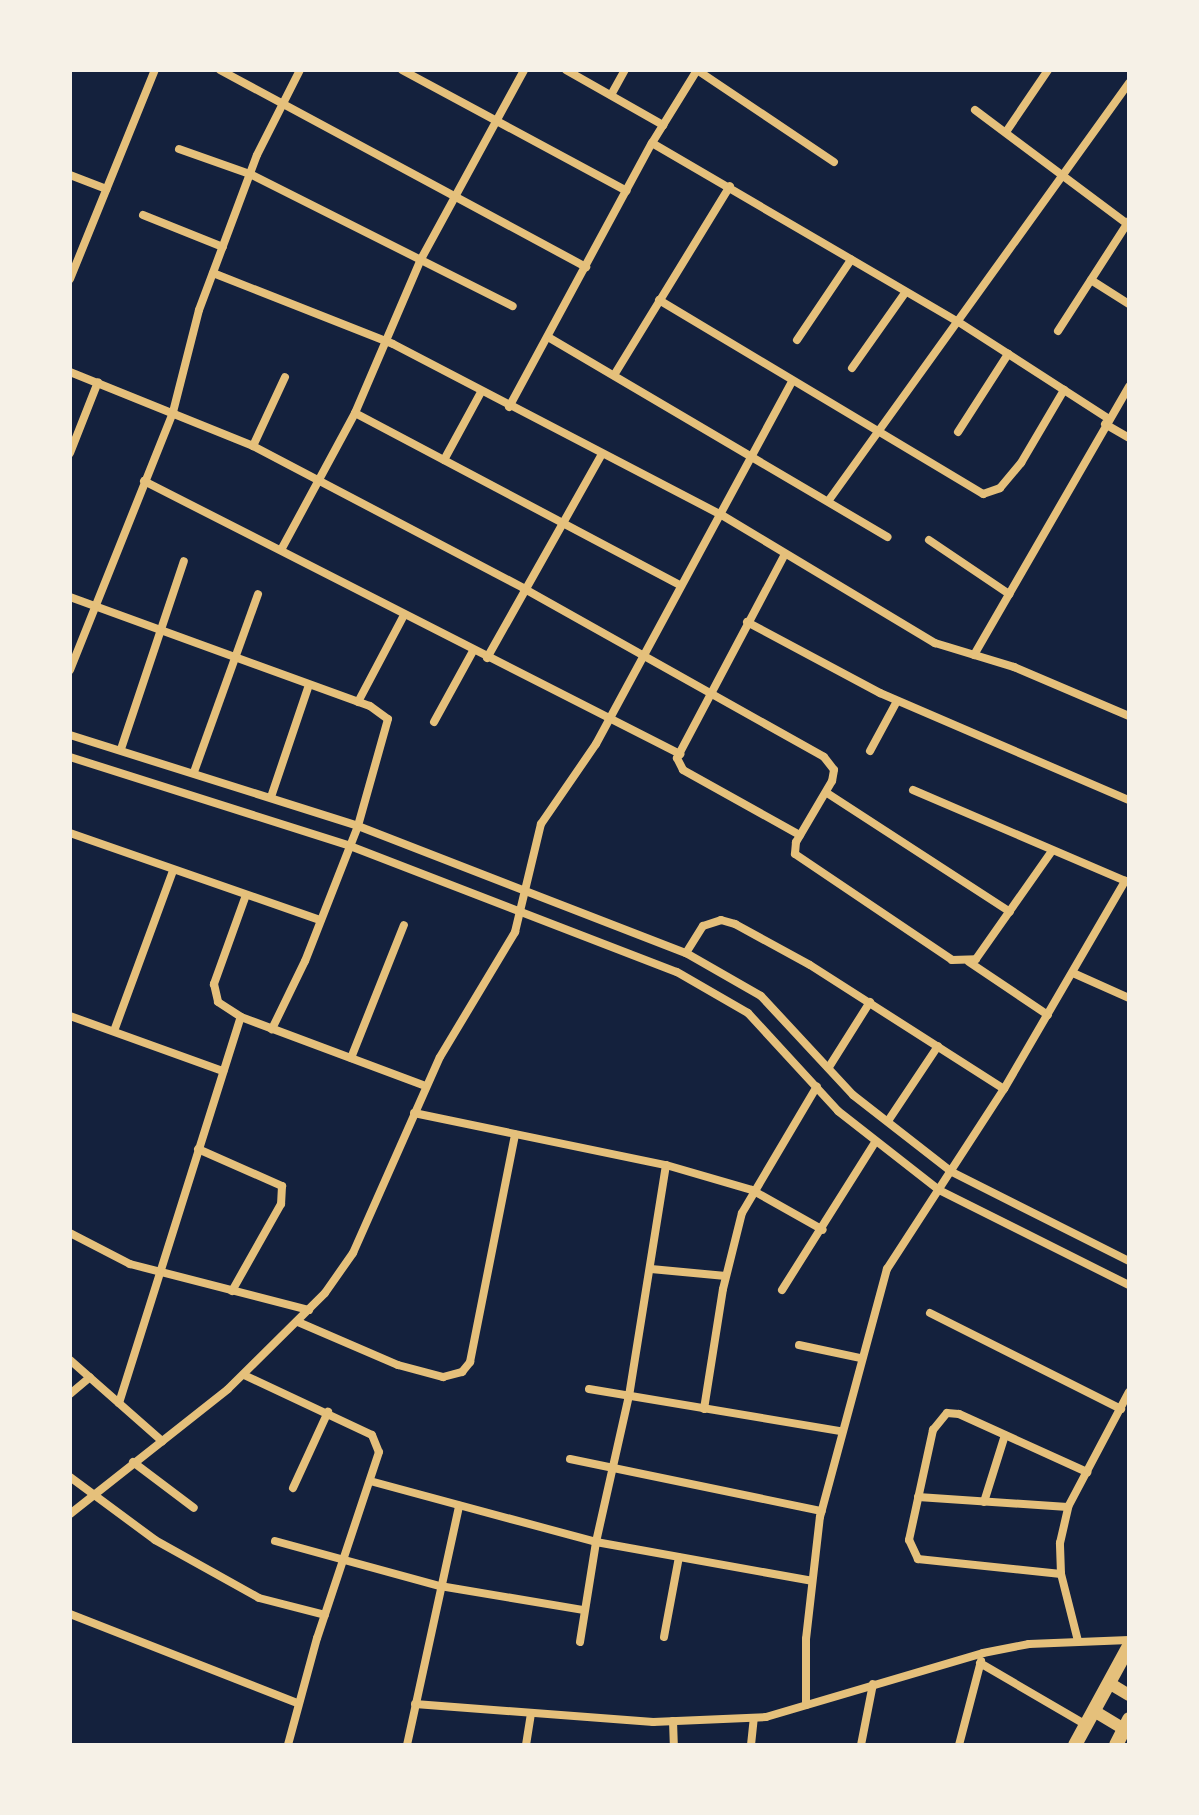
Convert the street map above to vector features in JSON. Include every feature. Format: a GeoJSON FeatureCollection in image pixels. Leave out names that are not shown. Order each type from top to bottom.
{"type":"FeatureCollection","features":[{"type":"Feature","properties":{"kind":"main road"},"geometry":{"type":"LineString","coordinates":[[1075,1745],[1129,1646]]}},
{"type":"Feature","properties":{"kind":"main road"},"geometry":{"type":"LineString","coordinates":[[1116,1745],[1127,1727]]}},
{"type":"Feature","properties":{"kind":"street"},"geometry":{"type":"LineString","coordinates":[[70,279],[155,70]]}},
{"type":"Feature","properties":{"kind":"street"},"geometry":{"type":"LineString","coordinates":[[220,70],[283,101],[586,267]]}},
{"type":"Feature","properties":{"kind":"street"},"geometry":{"type":"LineString","coordinates":[[70,670],[173,412],[213,273],[250,174],[300,70]]}},
{"type":"Feature","properties":{"kind":"street"},"geometry":{"type":"LineString","coordinates":[[402,70],[627,191]]}},
{"type":"Feature","properties":{"kind":"street"},"geometry":{"type":"LineString","coordinates":[[281,550],[355,413],[420,261],[524,70]]}},
{"type":"Feature","properties":{"kind":"street"},"geometry":{"type":"LineString","coordinates":[[566,70],[663,125]]}},
{"type":"Feature","properties":{"kind":"street"},"geometry":{"type":"LineString","coordinates":[[611,95],[625,70]]}},
{"type":"Feature","properties":{"kind":"street"},"geometry":{"type":"LineString","coordinates":[[509,407],[652,143],[697,70],[834,162]]}},
{"type":"Feature","properties":{"kind":"street"},"geometry":{"type":"LineString","coordinates":[[1006,132],[1048,70]]}},
{"type":"Feature","properties":{"kind":"street"},"geometry":{"type":"LineString","coordinates":[[829,500],[997,260],[1065,177],[1129,83]]}},
{"type":"Feature","properties":{"kind":"street"},"geometry":{"type":"LineString","coordinates":[[975,110],[1128,223],[1058,331]]}},
{"type":"Feature","properties":{"kind":"street"},"geometry":{"type":"LineString","coordinates":[[652,143],[957,321],[1064,390],[1129,438]]}},
{"type":"Feature","properties":{"kind":"street"},"geometry":{"type":"LineString","coordinates":[[179,149],[250,174],[513,306]]}},
{"type":"Feature","properties":{"kind":"street"},"geometry":{"type":"LineString","coordinates":[[70,175],[106,189]]}},
{"type":"Feature","properties":{"kind":"street"},"geometry":{"type":"LineString","coordinates":[[616,372],[730,186]]}},
{"type":"Feature","properties":{"kind":"street"},"geometry":{"type":"LineString","coordinates":[[143,215],[223,247]]}},
{"type":"Feature","properties":{"kind":"street"},"geometry":{"type":"LineString","coordinates":[[797,340],[851,260]]}},
{"type":"Feature","properties":{"kind":"street"},"geometry":{"type":"LineString","coordinates":[[213,273],[387,342],[720,514],[911,632],[1129,716]]}},
{"type":"Feature","properties":{"kind":"street"},"geometry":{"type":"LineString","coordinates":[[1091,280],[1129,304]]}},
{"type":"Feature","properties":{"kind":"street"},"geometry":{"type":"LineString","coordinates":[[852,368],[905,293]]}},
{"type":"Feature","properties":{"kind":"street"},"geometry":{"type":"LineString","coordinates":[[659,300],[971,489],[991,494],[1021,463],[1064,390]]}},
{"type":"Feature","properties":{"kind":"street"},"geometry":{"type":"LineString","coordinates":[[548,337],[616,372],[888,537]]}},
{"type":"Feature","properties":{"kind":"street"},"geometry":{"type":"LineString","coordinates":[[958,432],[1008,354]]}},
{"type":"Feature","properties":{"kind":"street"},"geometry":{"type":"LineString","coordinates":[[70,372],[253,446],[523,588],[824,757],[834,770],[827,793],[794,848],[802,861],[952,960],[969,962],[1048,1015]]}},
{"type":"Feature","properties":{"kind":"street"},"geometry":{"type":"LineString","coordinates":[[253,446],[285,377]]}},
{"type":"Feature","properties":{"kind":"street"},"geometry":{"type":"LineString","coordinates":[[70,453],[98,382]]}},
{"type":"Feature","properties":{"kind":"street"},"geometry":{"type":"LineString","coordinates":[[70,1514],[244,1375],[309,1310],[353,1253],[426,1086],[508,947],[519,911],[521,889],[541,824],[608,721],[792,382]]}},
{"type":"Feature","properties":{"kind":"street"},"geometry":{"type":"LineString","coordinates":[[974,655],[1129,387]]}},
{"type":"Feature","properties":{"kind":"street"},"geometry":{"type":"LineString","coordinates":[[444,460],[481,392]]}},
{"type":"Feature","properties":{"kind":"street"},"geometry":{"type":"LineString","coordinates":[[355,413],[680,585]]}},
{"type":"Feature","properties":{"kind":"street"},"geometry":{"type":"LineString","coordinates":[[487,658],[523,588],[602,454]]}},
{"type":"Feature","properties":{"kind":"street"},"geometry":{"type":"LineString","coordinates":[[144,481],[608,721],[680,752]]}},
{"type":"Feature","properties":{"kind":"street"},"geometry":{"type":"LineString","coordinates":[[929,540],[1009,594]]}},
{"type":"Feature","properties":{"kind":"street"},"geometry":{"type":"LineString","coordinates":[[785,554],[707,693],[677,758],[683,770],[800,835]]}},
{"type":"Feature","properties":{"kind":"street"},"geometry":{"type":"LineString","coordinates":[[121,749],[184,561]]}},
{"type":"Feature","properties":{"kind":"street"},"geometry":{"type":"LineString","coordinates":[[194,772],[237,660],[258,594]]}},
{"type":"Feature","properties":{"kind":"street"},"geometry":{"type":"LineString","coordinates":[[70,597],[380,711],[389,729],[358,826],[272,1029]]}},
{"type":"Feature","properties":{"kind":"street"},"geometry":{"type":"LineString","coordinates":[[358,702],[404,615]]}},
{"type":"Feature","properties":{"kind":"street"},"geometry":{"type":"LineString","coordinates":[[747,622],[897,701],[970,727],[1129,800]]}},
{"type":"Feature","properties":{"kind":"street"},"geometry":{"type":"LineString","coordinates":[[434,722],[473,651]]}},
{"type":"Feature","properties":{"kind":"street"},"geometry":{"type":"LineString","coordinates":[[271,797],[309,685]]}},
{"type":"Feature","properties":{"kind":"street"},"geometry":{"type":"LineString","coordinates":[[870,751],[897,701]]}},
{"type":"Feature","properties":{"kind":"street"},"geometry":{"type":"LineString","coordinates":[[70,735],[358,826],[686,953],[761,996],[853,1095],[952,1172],[1129,1261]]}},
{"type":"Feature","properties":{"kind":"street"},"geometry":{"type":"LineString","coordinates":[[70,757],[350,846],[677,972],[723,997],[771,1033],[817,1086],[876,1141],[939,1190],[1129,1285]]}},
{"type":"Feature","properties":{"kind":"street"},"geometry":{"type":"LineString","coordinates":[[806,1705],[812,1581],[822,1511],[860,1358],[887,1269],[1004,1089],[1127,882],[913,790]]}},
{"type":"Feature","properties":{"kind":"street"},"geometry":{"type":"LineString","coordinates":[[827,793],[1010,912]]}},
{"type":"Feature","properties":{"kind":"street"},"geometry":{"type":"LineString","coordinates":[[70,833],[320,920]]}},
{"type":"Feature","properties":{"kind":"street"},"geometry":{"type":"LineString","coordinates":[[969,962],[1010,912],[1052,851]]}},
{"type":"Feature","properties":{"kind":"street"},"geometry":{"type":"LineString","coordinates":[[114,1031],[173,871]]}},
{"type":"Feature","properties":{"kind":"street"},"geometry":{"type":"LineString","coordinates":[[246,895],[214,984],[218,1002],[241,1017],[426,1086]]}},
{"type":"Feature","properties":{"kind":"street"},"geometry":{"type":"LineString","coordinates":[[686,953],[703,926],[721,920],[870,1002],[1004,1089]]}},
{"type":"Feature","properties":{"kind":"street"},"geometry":{"type":"LineString","coordinates":[[351,1058],[404,925]]}},
{"type":"Feature","properties":{"kind":"street"},"geometry":{"type":"LineString","coordinates":[[1073,973],[1129,998]]}},
{"type":"Feature","properties":{"kind":"street"},"geometry":{"type":"LineString","coordinates":[[829,1067],[870,1002]]}},
{"type":"Feature","properties":{"kind":"street"},"geometry":{"type":"LineString","coordinates":[[70,1016],[223,1071]]}},
{"type":"Feature","properties":{"kind":"street"},"geometry":{"type":"LineString","coordinates":[[119,1403],[241,1017]]}},
{"type":"Feature","properties":{"kind":"street"},"geometry":{"type":"LineString","coordinates":[[888,1121],[938,1046]]}},
{"type":"Feature","properties":{"kind":"street"},"geometry":{"type":"LineString","coordinates":[[704,1409],[726,1276],[752,1190],[817,1086]]}},
{"type":"Feature","properties":{"kind":"street"},"geometry":{"type":"LineString","coordinates":[[414,1113],[666,1165],[752,1190],[823,1230]]}},
{"type":"Feature","properties":{"kind":"street"},"geometry":{"type":"LineString","coordinates":[[298,1322],[398,1365],[443,1377],[462,1372],[470,1362],[515,1134]]}},
{"type":"Feature","properties":{"kind":"street"},"geometry":{"type":"LineString","coordinates":[[782,1290],[823,1230],[876,1141]]}},
{"type":"Feature","properties":{"kind":"street"},"geometry":{"type":"LineString","coordinates":[[198,1149],[282,1186],[281,1204],[232,1291]]}},
{"type":"Feature","properties":{"kind":"street"},"geometry":{"type":"LineString","coordinates":[[580,1642],[596,1542],[629,1396],[666,1165]]}},
{"type":"Feature","properties":{"kind":"street"},"geometry":{"type":"LineString","coordinates":[[70,1233],[109,1255],[160,1273],[309,1310]]}},
{"type":"Feature","properties":{"kind":"street"},"geometry":{"type":"LineString","coordinates":[[651,1269],[726,1276]]}},
{"type":"Feature","properties":{"kind":"street"},"geometry":{"type":"LineString","coordinates":[[930,1313],[1121,1409]]}},
{"type":"Feature","properties":{"kind":"street"},"geometry":{"type":"LineString","coordinates":[[799,1345],[860,1358]]}},
{"type":"Feature","properties":{"kind":"street"},"geometry":{"type":"LineString","coordinates":[[70,1360],[162,1441]]}},
{"type":"Feature","properties":{"kind":"street"},"geometry":{"type":"LineString","coordinates":[[244,1375],[328,1412],[377,1442],[370,1481],[297,1703],[288,1745]]}},
{"type":"Feature","properties":{"kind":"street"},"geometry":{"type":"LineString","coordinates":[[70,1394],[90,1377]]}},
{"type":"Feature","properties":{"kind":"street"},"geometry":{"type":"LineString","coordinates":[[589,1389],[841,1431]]}},
{"type":"Feature","properties":{"kind":"street"},"geometry":{"type":"LineString","coordinates":[[1078,1641],[1061,1574],[1060,1543],[1068,1507],[1129,1392]]}},
{"type":"Feature","properties":{"kind":"street"},"geometry":{"type":"LineString","coordinates":[[293,1488],[328,1412]]}},
{"type":"Feature","properties":{"kind":"street"},"geometry":{"type":"LineString","coordinates":[[1061,1574],[918,1559],[909,1540],[938,1419],[959,1414],[1087,1472]]}},
{"type":"Feature","properties":{"kind":"street"},"geometry":{"type":"LineString","coordinates":[[984,1502],[1005,1435]]}},
{"type":"Feature","properties":{"kind":"street"},"geometry":{"type":"LineString","coordinates":[[570,1459],[822,1511]]}},
{"type":"Feature","properties":{"kind":"street"},"geometry":{"type":"LineString","coordinates":[[133,1462],[194,1508]]}},
{"type":"Feature","properties":{"kind":"street"},"geometry":{"type":"LineString","coordinates":[[70,1477],[155,1540],[259,1598],[325,1615]]}},
{"type":"Feature","properties":{"kind":"street"},"geometry":{"type":"LineString","coordinates":[[370,1481],[596,1542],[812,1581]]}},
{"type":"Feature","properties":{"kind":"street"},"geometry":{"type":"LineString","coordinates":[[918,1497],[1068,1507]]}},
{"type":"Feature","properties":{"kind":"street"},"geometry":{"type":"LineString","coordinates":[[407,1745],[459,1506]]}},
{"type":"Feature","properties":{"kind":"street"},"geometry":{"type":"LineString","coordinates":[[275,1541],[440,1586],[584,1610]]}},
{"type":"Feature","properties":{"kind":"street"},"geometry":{"type":"LineString","coordinates":[[664,1637],[679,1557]]}},
{"type":"Feature","properties":{"kind":"street"},"geometry":{"type":"LineString","coordinates":[[70,1614],[297,1703]]}},
{"type":"Feature","properties":{"kind":"street"},"geometry":{"type":"LineString","coordinates":[[415,1704],[673,1721],[754,1718],[873,1684],[982,1658],[1078,1641],[1129,1640]]}},
{"type":"Feature","properties":{"kind":"street"},"geometry":{"type":"LineString","coordinates":[[982,1658],[1086,1725]]}},
{"type":"Feature","properties":{"kind":"street"},"geometry":{"type":"LineString","coordinates":[[959,1745],[982,1658]]}},
{"type":"Feature","properties":{"kind":"street"},"geometry":{"type":"LineString","coordinates":[[1109,1683],[1129,1695]]}},
{"type":"Feature","properties":{"kind":"street"},"geometry":{"type":"LineString","coordinates":[[861,1745],[873,1684]]}},
{"type":"Feature","properties":{"kind":"street"},"geometry":{"type":"LineString","coordinates":[[1094,1711],[1127,1727]]}},
{"type":"Feature","properties":{"kind":"street"},"geometry":{"type":"LineString","coordinates":[[526,1745],[531,1713]]}},
{"type":"Feature","properties":{"kind":"street"},"geometry":{"type":"LineString","coordinates":[[751,1745],[754,1718]]}},
{"type":"Feature","properties":{"kind":"street"},"geometry":{"type":"LineString","coordinates":[[673,1721],[674,1745]]}}]}
